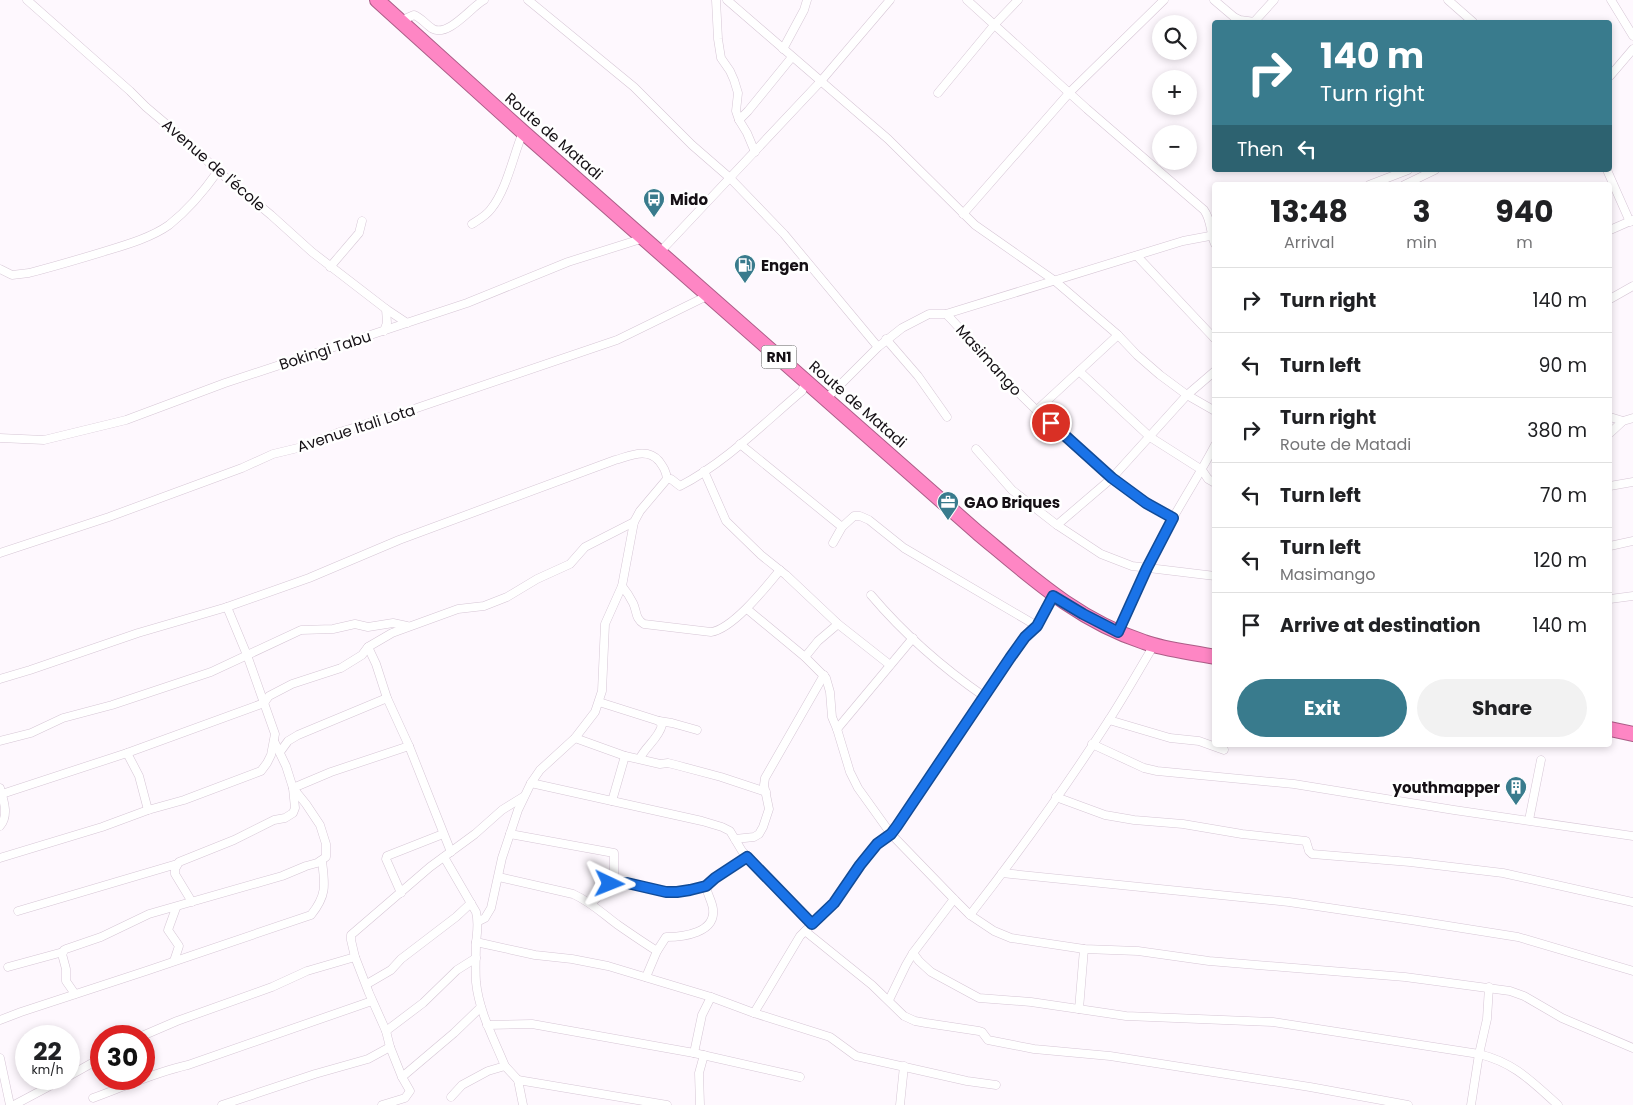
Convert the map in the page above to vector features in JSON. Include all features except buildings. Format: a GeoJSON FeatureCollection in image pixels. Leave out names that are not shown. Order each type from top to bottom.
{"type":"FeatureCollection","features":[{"type":"Feature","properties":{"kind":"highway","name":"Route de Matadi"},"geometry":{"type":"LineString","coordinates":[[377,0],[523,132],[978,533],[1053,596],[1118,632],[1154,645],[1212,655]]}},
{"type":"Feature","properties":{"kind":"highway"},"geometry":{"type":"LineString","coordinates":[[1612,730],[1633,734]]}},
{"type":"Feature","properties":{"kind":"street","name":"Avenue de l'école"},"geometry":{"type":"LineString","coordinates":[[27,0],[118,79],[146,108],[185,140],[218,171],[330,266],[407,323]]}},
{"type":"Feature","properties":{"kind":"street"},"geometry":{"type":"LineString","coordinates":[[400,21],[414,15],[420,17],[432,29],[436,31],[442,30],[456,24],[478,3],[484,0]]}},
{"type":"Feature","properties":{"kind":"street"},"geometry":{"type":"LineString","coordinates":[[528,0],[634,87],[692,145],[730,178],[784,234],[878,347]]}},
{"type":"Feature","properties":{"kind":"street"},"geometry":{"type":"LineString","coordinates":[[716,0],[721,58],[733,75],[738,93],[736,111],[739,120],[747,132],[754,152]]}},
{"type":"Feature","properties":{"kind":"street"},"geometry":{"type":"LineString","coordinates":[[727,0],[888,139],[976,225],[1055,281],[1160,375],[1187,395],[1212,409]]}},
{"type":"Feature","properties":{"kind":"street"},"geometry":{"type":"LineString","coordinates":[[783,50],[808,0]]}},
{"type":"Feature","properties":{"kind":"street"},"geometry":{"type":"LineString","coordinates":[[660,252],[821,80],[890,0]]}},
{"type":"Feature","properties":{"kind":"street"},"geometry":{"type":"LineString","coordinates":[[967,0],[1204,210],[1208,215],[1212,228]]}},
{"type":"Feature","properties":{"kind":"street"},"geometry":{"type":"LineString","coordinates":[[938,93],[995,24],[1018,0]]}},
{"type":"Feature","properties":{"kind":"street"},"geometry":{"type":"LineString","coordinates":[[963,214],[1070,92],[1164,0]]}},
{"type":"Feature","properties":{"kind":"street"},"geometry":{"type":"LineString","coordinates":[[1214,0],[1240,20]]}},
{"type":"Feature","properties":{"kind":"street"},"geometry":{"type":"LineString","coordinates":[[1256,20],[1274,0]]}},
{"type":"Feature","properties":{"kind":"street"},"geometry":{"type":"LineString","coordinates":[[1448,0],[1471,20]]}},
{"type":"Feature","properties":{"kind":"street"},"geometry":{"type":"LineString","coordinates":[[1611,0],[1633,36]]}},
{"type":"Feature","properties":{"kind":"street"},"geometry":{"type":"LineString","coordinates":[[1612,74],[1633,49]]}},
{"type":"Feature","properties":{"kind":"street"},"geometry":{"type":"LineString","coordinates":[[739,120],[792,57]]}},
{"type":"Feature","properties":{"kind":"street"},"geometry":{"type":"LineString","coordinates":[[472,224],[486,215],[500,195],[523,132]]}},
{"type":"Feature","properties":{"kind":"street"},"geometry":{"type":"LineString","coordinates":[[0,269],[12,275],[28,273],[129,244],[158,232],[186,210],[206,188],[218,171]]}},
{"type":"Feature","properties":{"kind":"street"},"geometry":{"type":"LineString","coordinates":[[1378,182],[1403,172]]}},
{"type":"Feature","properties":{"kind":"street"},"geometry":{"type":"LineString","coordinates":[[1410,182],[1431,172]]}},
{"type":"Feature","properties":{"kind":"street"},"geometry":{"type":"LineString","coordinates":[[1608,172],[1632,221],[1612,229]]}},
{"type":"Feature","properties":{"kind":"street"},"geometry":{"type":"LineString","coordinates":[[330,266],[359,233],[362,221]]}},
{"type":"Feature","properties":{"kind":"street"},"geometry":{"type":"LineString","coordinates":[[827,398],[886,340],[902,328],[929,314],[946,314],[1183,241],[1212,235]]}},
{"type":"Feature","properties":{"kind":"street","name":"Bokingi Tabu"},"geometry":{"type":"LineString","coordinates":[[0,438],[44,440],[114,424],[224,383],[502,290],[568,262],[644,238]]}},
{"type":"Feature","properties":{"kind":"street"},"geometry":{"type":"LineString","coordinates":[[1137,256],[1212,336]]}},
{"type":"Feature","properties":{"kind":"street"},"geometry":{"type":"LineString","coordinates":[[1612,298],[1633,286]]}},
{"type":"Feature","properties":{"kind":"street","name":"Avenue Itali Lota"},"geometry":{"type":"LineString","coordinates":[[0,552],[108,517],[242,468],[272,454],[302,447],[340,432],[408,411],[617,340],[709,295]]}},
{"type":"Feature","properties":{"kind":"street"},"geometry":{"type":"LineString","coordinates":[[384,331],[387,323],[386,309]]}},
{"type":"Feature","properties":{"kind":"street","name":"Masimango"},"geometry":{"type":"LineString","coordinates":[[946,314],[986,360],[1037,410],[1112,478],[1146,503],[1173,518]]}},
{"type":"Feature","properties":{"kind":"street"},"geometry":{"type":"LineString","coordinates":[[1037,410],[1118,336]]}},
{"type":"Feature","properties":{"kind":"street"},"geometry":{"type":"LineString","coordinates":[[886,340],[918,376],[946,417]]}},
{"type":"Feature","properties":{"kind":"street"},"geometry":{"type":"LineString","coordinates":[[1079,371],[1150,437],[1202,470],[1212,481]]}},
{"type":"Feature","properties":{"kind":"street"},"geometry":{"type":"LineString","coordinates":[[1057,525],[1112,478],[1187,395],[1212,374]]}},
{"type":"Feature","properties":{"kind":"street"},"geometry":{"type":"LineString","coordinates":[[666,479],[672,479],[680,486],[704,472],[802,391],[806,380]]}},
{"type":"Feature","properties":{"kind":"street"},"geometry":{"type":"LineString","coordinates":[[1612,418],[1623,421]]}},
{"type":"Feature","properties":{"kind":"street"},"geometry":{"type":"LineString","coordinates":[[1612,431],[1623,421],[1633,418]]}},
{"type":"Feature","properties":{"kind":"street"},"geometry":{"type":"LineString","coordinates":[[740,444],[842,527]]}},
{"type":"Feature","properties":{"kind":"street"},"geometry":{"type":"LineString","coordinates":[[976,449],[1012,490],[1057,525],[1101,554],[1132,566],[1212,576]]}},
{"type":"Feature","properties":{"kind":"street"},"geometry":{"type":"LineString","coordinates":[[1118,632],[1147,568],[1173,518],[1212,451]]}},
{"type":"Feature","properties":{"kind":"street"},"geometry":{"type":"LineString","coordinates":[[0,677],[39,667],[138,633],[227,607],[309,578],[399,540],[615,460],[639,453],[650,454],[666,469],[666,479],[643,506],[634,522],[622,586],[606,624],[602,691],[599,702],[595,712],[575,738],[540,770],[523,797],[502,858],[491,908],[485,918],[479,921]]}},
{"type":"Feature","properties":{"kind":"street"},"geometry":{"type":"LineString","coordinates":[[704,472],[726,521],[838,624],[890,665]]}},
{"type":"Feature","properties":{"kind":"street"},"geometry":{"type":"LineString","coordinates":[[1612,486],[1633,482]]}},
{"type":"Feature","properties":{"kind":"street"},"geometry":{"type":"LineString","coordinates":[[832,544],[842,527],[854,516],[860,516],[869,520],[904,548],[1037,626]]}},
{"type":"Feature","properties":{"kind":"street"},"geometry":{"type":"LineString","coordinates":[[0,826],[6,816],[1,791],[127,753],[264,703],[269,696],[292,684],[341,668],[362,655],[368,647],[382,637],[458,609],[484,606],[507,598],[537,579],[570,564],[585,547],[634,522]]}},
{"type":"Feature","properties":{"kind":"street"},"geometry":{"type":"LineString","coordinates":[[1612,546],[1633,541]]}},
{"type":"Feature","properties":{"kind":"street"},"geometry":{"type":"LineString","coordinates":[[622,586],[634,606],[637,616],[644,624],[717,632],[747,609],[780,570]]}},
{"type":"Feature","properties":{"kind":"street"},"geometry":{"type":"LineString","coordinates":[[871,595],[892,620],[948,672],[985,697]]}},
{"type":"Feature","properties":{"kind":"street"},"geometry":{"type":"LineString","coordinates":[[754,1013],[805,931],[834,903],[877,844],[891,834],[1010,658],[1025,637],[1037,626],[1053,596]]}},
{"type":"Feature","properties":{"kind":"street"},"geometry":{"type":"LineString","coordinates":[[1612,600],[1633,596]]}},
{"type":"Feature","properties":{"kind":"street"},"geometry":{"type":"LineString","coordinates":[[0,858],[184,800],[262,771],[271,754],[275,734],[247,655],[227,607]]}},
{"type":"Feature","properties":{"kind":"street"},"geometry":{"type":"LineString","coordinates":[[747,609],[824,675],[830,692],[832,716],[850,772],[858,788],[891,834],[954,900],[994,931],[1011,938],[1084,949],[1138,952],[1405,977],[1489,987],[1524,996],[1562,1018],[1633,1048]]}},
{"type":"Feature","properties":{"kind":"street"},"geometry":{"type":"LineString","coordinates":[[0,741],[30,733],[63,718],[112,705],[211,672],[301,630],[332,629],[356,624],[368,627],[392,623],[409,626]]}},
{"type":"Feature","properties":{"kind":"street"},"geometry":{"type":"LineString","coordinates":[[805,657],[818,640],[838,624]]}},
{"type":"Feature","properties":{"kind":"street"},"geometry":{"type":"LineString","coordinates":[[837,729],[913,638]]}},
{"type":"Feature","properties":{"kind":"street"},"geometry":{"type":"LineString","coordinates":[[970,914],[1002,873],[1109,720],[1154,645]]}},
{"type":"Feature","properties":{"kind":"street"},"geometry":{"type":"LineString","coordinates":[[368,647],[376,664],[387,698],[409,746],[443,834],[448,854],[476,912],[479,921],[476,942],[476,983],[481,1007],[506,1066],[518,1080],[523,1105]]}},
{"type":"Feature","properties":{"kind":"street"},"geometry":{"type":"LineString","coordinates":[[735,839],[754,837],[759,834],[766,821],[769,809],[764,785],[765,778],[824,675]]}},
{"type":"Feature","properties":{"kind":"street"},"geometry":{"type":"LineString","coordinates":[[280,752],[288,740],[387,698]]}},
{"type":"Feature","properties":{"kind":"street"},"geometry":{"type":"LineString","coordinates":[[599,702],[659,721],[697,730]]}},
{"type":"Feature","properties":{"kind":"street"},"geometry":{"type":"LineString","coordinates":[[1109,720],[1170,738],[1199,741],[1212,746]]}},
{"type":"Feature","properties":{"kind":"street"},"geometry":{"type":"LineString","coordinates":[[640,758],[645,748],[661,731],[662,724],[659,721]]}},
{"type":"Feature","properties":{"kind":"street"},"geometry":{"type":"LineString","coordinates":[[575,738],[625,756],[660,764],[668,763],[766,792]]}},
{"type":"Feature","properties":{"kind":"street"},"geometry":{"type":"LineString","coordinates":[[18,911],[177,864],[182,860],[234,840],[274,820],[285,818],[293,813],[295,808],[293,788],[274,741]]}},
{"type":"Feature","properties":{"kind":"street"},"geometry":{"type":"LineString","coordinates":[[1092,744],[1144,768],[1158,771],[1294,784],[1445,809],[1633,836]]}},
{"type":"Feature","properties":{"kind":"street"},"geometry":{"type":"LineString","coordinates":[[293,788],[331,772],[409,746]]}},
{"type":"Feature","properties":{"kind":"street"},"geometry":{"type":"LineString","coordinates":[[1216,747],[1224,750]]}},
{"type":"Feature","properties":{"kind":"street"},"geometry":{"type":"LineString","coordinates":[[127,753],[139,776],[148,810]]}},
{"type":"Feature","properties":{"kind":"street"},"geometry":{"type":"LineString","coordinates":[[612,801],[625,756]]}},
{"type":"Feature","properties":{"kind":"street"},"geometry":{"type":"LineString","coordinates":[[1529,820],[1540,760]]}},
{"type":"Feature","properties":{"kind":"street"},"geometry":{"type":"LineString","coordinates":[[531,783],[722,826],[730,831],[747,857],[812,924]]}},
{"type":"Feature","properties":{"kind":"street"},"geometry":{"type":"LineString","coordinates":[[8,967],[63,952],[66,949],[101,937],[142,917],[282,876],[322,861],[326,857],[327,851],[320,825],[293,788]]}},
{"type":"Feature","properties":{"kind":"street"},"geometry":{"type":"LineString","coordinates":[[382,1105],[405,1098],[410,1090],[402,1077],[386,1031],[372,1001],[355,956],[351,935],[502,810],[523,797]]}},
{"type":"Feature","properties":{"kind":"street"},"geometry":{"type":"LineString","coordinates":[[1056,797],[1105,814],[1134,820],[1182,824],[1242,834],[1306,841],[1312,854],[1410,862],[1503,873],[1633,902]]}},
{"type":"Feature","properties":{"kind":"street"},"geometry":{"type":"LineString","coordinates":[[401,893],[386,859],[387,856],[443,834]]}},
{"type":"Feature","properties":{"kind":"street"},"geometry":{"type":"LineString","coordinates":[[510,834],[614,853],[614,880],[592,904]]}},
{"type":"Feature","properties":{"kind":"street"},"geometry":{"type":"LineString","coordinates":[[610,884],[627,883],[666,892],[677,892],[706,886],[747,857]]}},
{"type":"Feature","properties":{"kind":"street"},"geometry":{"type":"LineString","coordinates":[[0,1020],[311,915],[322,898],[325,889],[322,861]]}},
{"type":"Feature","properties":{"kind":"street"},"geometry":{"type":"LineString","coordinates":[[177,864],[175,874],[192,902]]}},
{"type":"Feature","properties":{"kind":"street"},"geometry":{"type":"LineString","coordinates":[[1002,873],[1289,902],[1411,920],[1518,937],[1633,971]]}},
{"type":"Feature","properties":{"kind":"street"},"geometry":{"type":"LineString","coordinates":[[499,877],[573,894],[592,904],[617,925],[658,951]]}},
{"type":"Feature","properties":{"kind":"street"},"geometry":{"type":"LineString","coordinates":[[646,977],[666,937],[683,937],[703,929],[712,920],[714,916],[712,904],[706,886]]}},
{"type":"Feature","properties":{"kind":"street"},"geometry":{"type":"LineString","coordinates":[[889,1000],[913,953],[954,900]]}},
{"type":"Feature","properties":{"kind":"street"},"geometry":{"type":"LineString","coordinates":[[366,984],[391,970],[401,959],[471,903]]}},
{"type":"Feature","properties":{"kind":"street"},"geometry":{"type":"LineString","coordinates":[[174,961],[179,946],[168,930],[176,908]]}},
{"type":"Feature","properties":{"kind":"street"},"geometry":{"type":"LineString","coordinates":[[805,931],[889,1000],[904,1016],[915,1021],[979,1030],[991,1042],[1034,1049],[1110,1056],[1300,1085],[1408,1105]]}},
{"type":"Feature","properties":{"kind":"street"},"geometry":{"type":"LineString","coordinates":[[476,942],[535,954],[592,962],[711,996],[754,1013],[830,1037],[856,1056],[967,1081],[996,1085]]}},
{"type":"Feature","properties":{"kind":"street"},"geometry":{"type":"LineString","coordinates":[[1079,1009],[1084,949]]}},
{"type":"Feature","properties":{"kind":"street"},"geometry":{"type":"LineString","coordinates":[[63,952],[66,980],[75,994]]}},
{"type":"Feature","properties":{"kind":"street"},"geometry":{"type":"LineString","coordinates":[[913,953],[931,972],[979,998],[1030,1002],[1134,1017],[1273,1022],[1479,1054],[1500,1060],[1520,1071],[1558,1105]]}},
{"type":"Feature","properties":{"kind":"street"},"geometry":{"type":"LineString","coordinates":[[155,1031],[208,1009],[272,987],[308,971],[355,956]]}},
{"type":"Feature","properties":{"kind":"street"},"geometry":{"type":"LineString","coordinates":[[386,1031],[422,1003],[457,970],[476,958]]}},
{"type":"Feature","properties":{"kind":"street"},"geometry":{"type":"LineString","coordinates":[[1471,1105],[1487,1019],[1489,987]]}},
{"type":"Feature","properties":{"kind":"street"},"geometry":{"type":"LineString","coordinates":[[694,1053],[702,1015],[711,996]]}},
{"type":"Feature","properties":{"kind":"street"},"geometry":{"type":"LineString","coordinates":[[93,1098],[157,1075],[168,1069],[188,1065],[372,1001]]}},
{"type":"Feature","properties":{"kind":"street"},"geometry":{"type":"LineString","coordinates":[[402,1077],[454,1033],[481,1007]]}},
{"type":"Feature","properties":{"kind":"street"},"geometry":{"type":"LineString","coordinates":[[487,1025],[532,1024],[694,1053],[800,1077]]}},
{"type":"Feature","properties":{"kind":"street"},"geometry":{"type":"LineString","coordinates":[[222,1105],[234,1103],[315,1074],[368,1059],[390,1047]]}},
{"type":"Feature","properties":{"kind":"street"},"geometry":{"type":"LineString","coordinates":[[700,1105],[699,1073],[704,1055]]}},
{"type":"Feature","properties":{"kind":"street"},"geometry":{"type":"LineString","coordinates":[[0,1058],[10,1105]]}},
{"type":"Feature","properties":{"kind":"street"},"geometry":{"type":"LineString","coordinates":[[451,1097],[462,1085],[488,1071],[506,1066]]}},
{"type":"Feature","properties":{"kind":"street"},"geometry":{"type":"LineString","coordinates":[[900,1105],[904,1066]]}},
{"type":"Feature","properties":{"kind":"street"},"geometry":{"type":"LineString","coordinates":[[518,1080],[667,1105]]}},
{"type":"Feature","properties":{"kind":"street"},"geometry":{"type":"LineString","coordinates":[[14,1105],[42,1090]]}},
{"type":"Feature","properties":{"kind":"place","name":"Mido"},"geometry":{"type":"Point","coordinates":[654,218]}},
{"type":"Feature","properties":{"kind":"place","name":"Engen"},"geometry":{"type":"Point","coordinates":[745,284]}},
{"type":"Feature","properties":{"kind":"place","name":"GAO Briques"},"geometry":{"type":"Point","coordinates":[948,521]}},
{"type":"Feature","properties":{"kind":"place","name":"youthmapper"},"geometry":{"type":"Point","coordinates":[1516,806]}},
{"type":"Feature","properties":{"kind":"route"},"geometry":{"type":"LineString","coordinates":[[610,884],[627,883],[666,892],[690,890],[706,886],[747,857],[812,924],[834,903],[877,844],[891,834],[897,826],[1010,658],[1025,637],[1037,626],[1053,596],[1093,620],[1118,632],[1147,568],[1173,518],[1146,503],[1112,478],[1051,423]]}}]}
